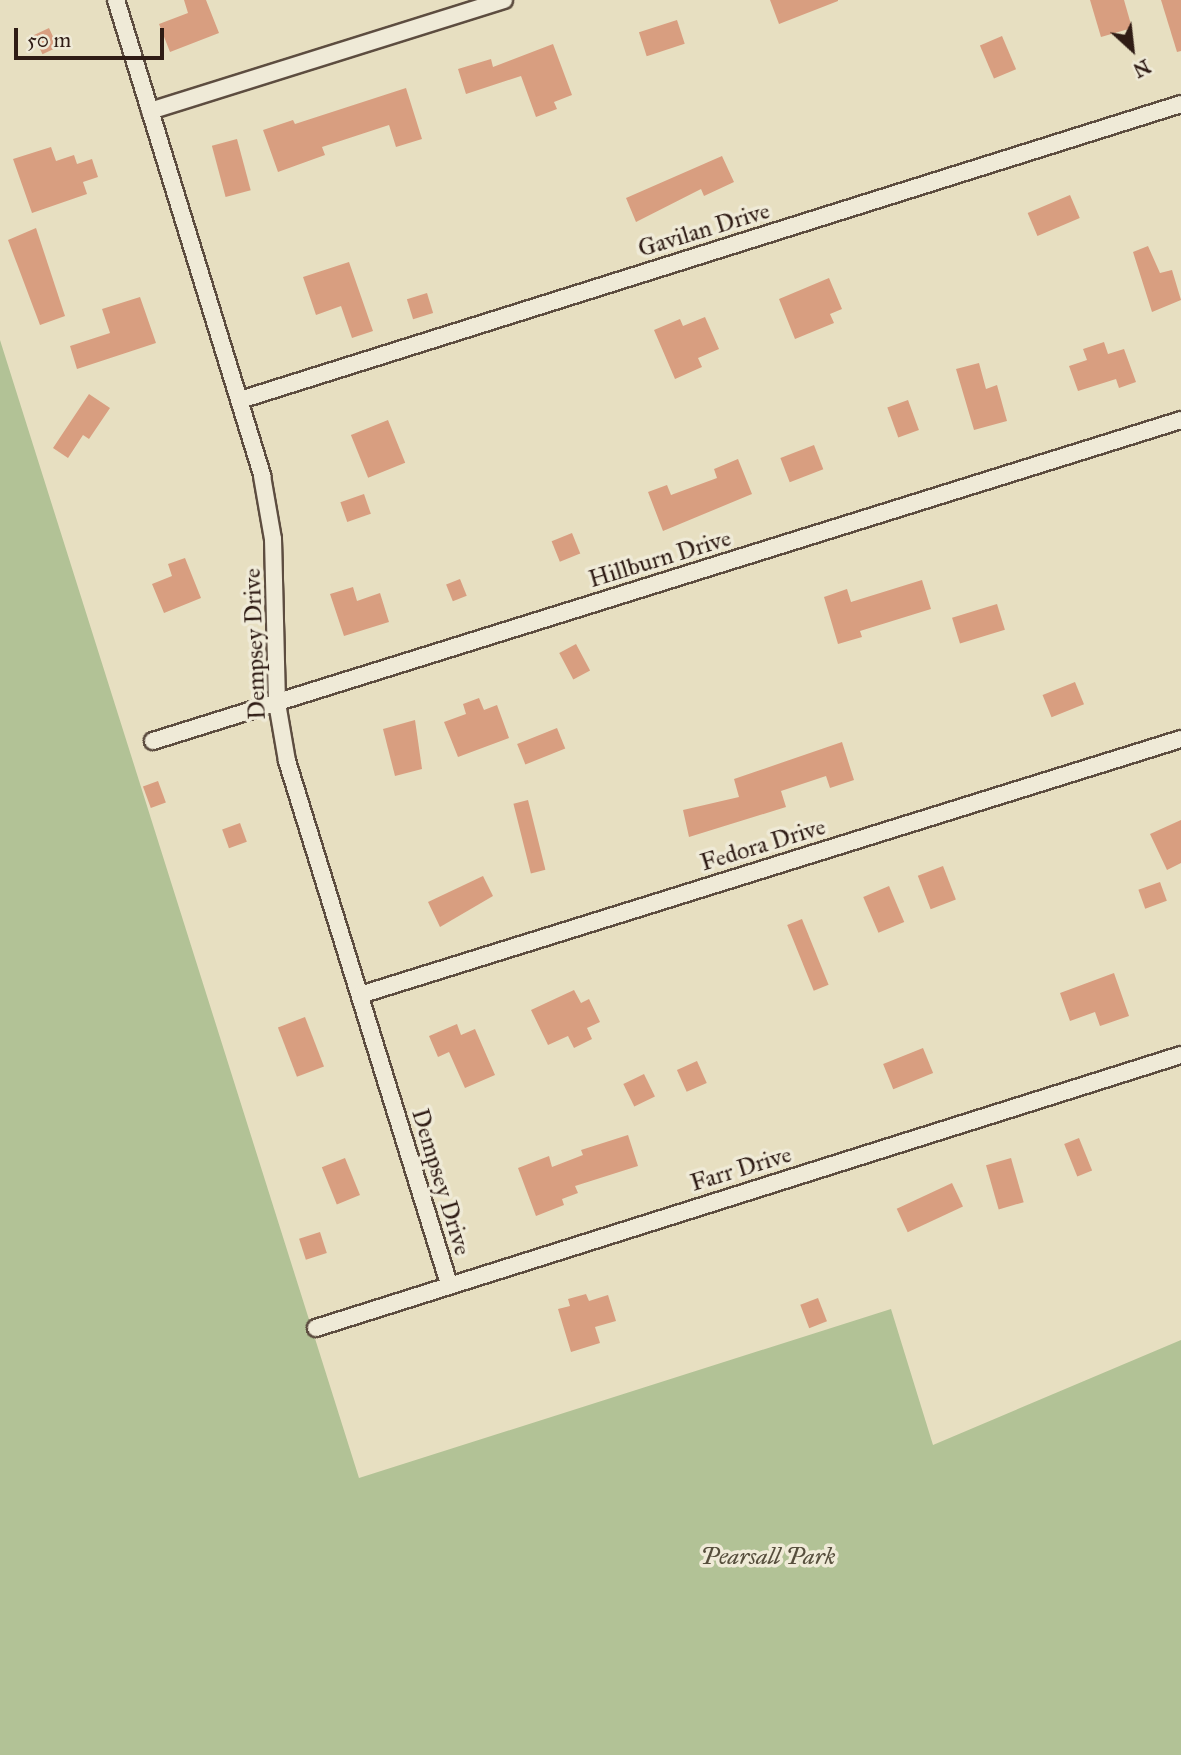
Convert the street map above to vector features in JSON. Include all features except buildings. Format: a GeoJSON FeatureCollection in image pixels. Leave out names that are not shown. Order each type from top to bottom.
{"type":"FeatureCollection","features":[{"type":"Feature","properties":{"kind":"street","name":"Dempsey Drive"},"geometry":{"type":"LineString","coordinates":[[116,0],[262,476],[273,539],[278,703],[288,761],[449,1284]]}},
{"type":"Feature","properties":{"kind":"street"},"geometry":{"type":"LineString","coordinates":[[150,111],[504,0]]}},
{"type":"Feature","properties":{"kind":"street","name":"Gavilan Drive"},"geometry":{"type":"LineString","coordinates":[[240,400],[1181,104]]}},
{"type":"Feature","properties":{"kind":"street","name":"Hillburn Drive"},"geometry":{"type":"LineString","coordinates":[[153,741],[1181,420]]}},
{"type":"Feature","properties":{"kind":"street","name":"Fedora Drive"},"geometry":{"type":"LineString","coordinates":[[359,995],[1181,739]]}},
{"type":"Feature","properties":{"kind":"street","name":"Farr Drive"},"geometry":{"type":"LineString","coordinates":[[316,1328],[1181,1055]]}},
{"type":"Feature","properties":{"kind":"green space","name":"Pearsall Park"},"geometry":{"type":"Polygon","coordinates":[[[0,340],[359,1478],[891,1309],[933,1445],[1181,1340],[1181,1755],[0,1755],[0,340]]]}}]}
